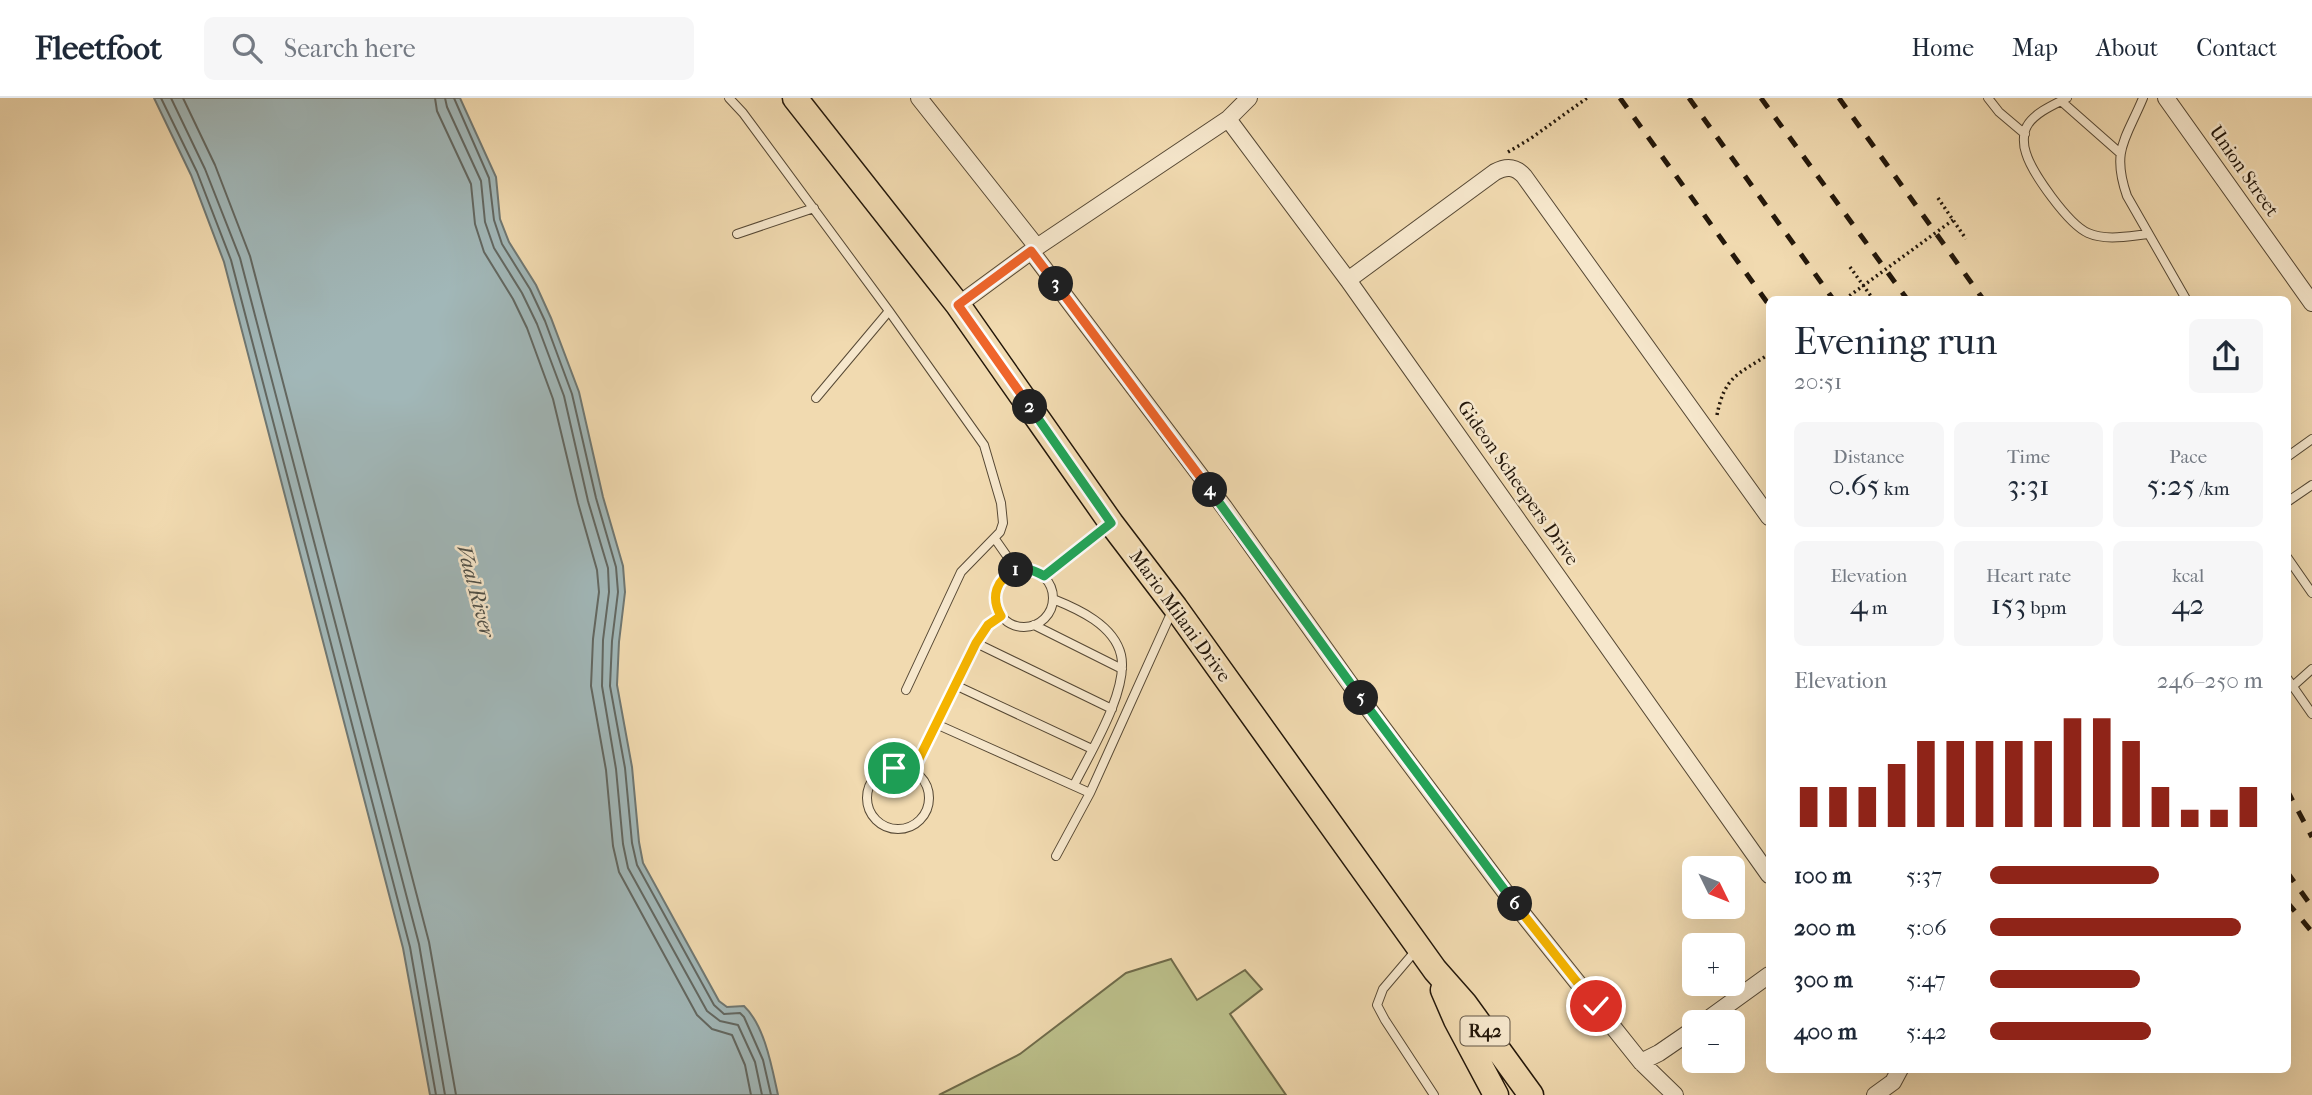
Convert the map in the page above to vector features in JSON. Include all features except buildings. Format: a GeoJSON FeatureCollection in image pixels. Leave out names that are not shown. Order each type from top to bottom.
{"type":"FeatureCollection","features":[{"type":"Feature","properties":{"kind":"main road","name":"Mario Milani Drive"},"geometry":{"type":"LineString","coordinates":[[794,98],[958,305],[1111,523],[1175,607],[1418,947],[1465,1004],[1531,1095]]}},
{"type":"Feature","properties":{"kind":"main road","name":"Mario Milani Drive"},"geometry":{"type":"LineString","coordinates":[[1435,970],[1456,1020],[1496,1095]]}},
{"type":"Feature","properties":{"kind":"street"},"geometry":{"type":"LineString","coordinates":[[919,98],[1034,249],[1358,695],[1506,893],[1641,1062],[1675,1095]]}},
{"type":"Feature","properties":{"kind":"street"},"geometry":{"type":"LineString","coordinates":[[958,305],[1034,249],[1228,119],[1249,98]]}},
{"type":"Feature","properties":{"kind":"street","name":"Union Street"},"geometry":{"type":"LineString","coordinates":[[2166,98],[2312,303]]}},
{"type":"Feature","properties":{"kind":"street","name":"Gideon Scheepers Drive"},"geometry":{"type":"LineString","coordinates":[[1228,119],[1348,280],[1766,870]]}},
{"type":"Feature","properties":{"kind":"street"},"geometry":{"type":"LineString","coordinates":[[1348,280],[1495,172],[1503,168],[1515,168],[1524,176],[1766,513]]}},
{"type":"Feature","properties":{"kind":"street"},"geometry":{"type":"LineString","coordinates":[[1720,1010],[1766,977]]}},
{"type":"Feature","properties":{"kind":"street"},"geometry":{"type":"LineString","coordinates":[[1641,1062],[1682,1037]]}},
{"type":"Feature","properties":{"kind":"street"},"geometry":{"type":"LineString","coordinates":[[1875,1095],[1893,1082],[1898,1073]]}},
{"type":"Feature","properties":{"kind":"lane"},"geometry":{"type":"LineString","coordinates":[[729,98],[814,208],[984,446],[1001,503],[1003,523],[995,539],[976,554],[961,572],[906,690]]}},
{"type":"Feature","properties":{"kind":"lane"},"geometry":{"type":"LineString","coordinates":[[1988,98],[1998,112],[2025,134]]}},
{"type":"Feature","properties":{"kind":"lane"},"geometry":{"type":"LineString","coordinates":[[2143,98],[2123,139],[2120,153],[2121,180],[2127,196],[2184,296]]}},
{"type":"Feature","properties":{"kind":"lane"},"geometry":{"type":"LineString","coordinates":[[2120,153],[2064,99],[2034,118],[2025,134],[2026,153],[2037,174],[2064,214],[2076,225],[2101,237],[2148,234]]}},
{"type":"Feature","properties":{"kind":"lane"},"geometry":{"type":"LineString","coordinates":[[737,234],[814,208]]}},
{"type":"Feature","properties":{"kind":"lane"},"geometry":{"type":"LineString","coordinates":[[816,398],[889,311]]}},
{"type":"Feature","properties":{"kind":"lane"},"geometry":{"type":"LineString","coordinates":[[2291,454],[2312,439]]}},
{"type":"Feature","properties":{"kind":"lane"},"geometry":{"type":"LineString","coordinates":[[2291,499],[2312,485]]}},
{"type":"Feature","properties":{"kind":"lane"},"geometry":{"type":"LineString","coordinates":[[1044,576],[1111,523]]}},
{"type":"Feature","properties":{"kind":"lane"},"geometry":{"type":"LineString","coordinates":[[995,539],[1016,569]]}},
{"type":"Feature","properties":{"kind":"lane"},"geometry":{"type":"LineString","coordinates":[[2291,562],[2312,593]]}},
{"type":"Feature","properties":{"kind":"lane"},"geometry":{"type":"LineString","coordinates":[[1016,569],[1035,571],[1049,583],[1053,599],[1050,610],[1044,619],[1034,625],[1016,626],[1001,616],[995,598],[1000,580],[1016,569]]}},
{"type":"Feature","properties":{"kind":"lane"},"geometry":{"type":"LineString","coordinates":[[1053,599],[1080,609],[1101,625],[1114,639],[1120,651],[1122,669],[1112,709],[1074,785]]}},
{"type":"Feature","properties":{"kind":"lane"},"geometry":{"type":"LineString","coordinates":[[1056,856],[1090,793],[1175,607]]}},
{"type":"Feature","properties":{"kind":"lane"},"geometry":{"type":"LineString","coordinates":[[913,771],[976,643],[988,625],[1001,616]]}},
{"type":"Feature","properties":{"kind":"lane"},"geometry":{"type":"LineString","coordinates":[[1034,625],[1122,669]]}},
{"type":"Feature","properties":{"kind":"lane"},"geometry":{"type":"LineString","coordinates":[[976,643],[1112,709]]}},
{"type":"Feature","properties":{"kind":"lane"},"geometry":{"type":"LineString","coordinates":[[2291,681],[2312,669]]}},
{"type":"Feature","properties":{"kind":"lane"},"geometry":{"type":"LineString","coordinates":[[2291,683],[2312,714]]}},
{"type":"Feature","properties":{"kind":"lane"},"geometry":{"type":"LineString","coordinates":[[955,684],[1092,748]]}},
{"type":"Feature","properties":{"kind":"lane"},"geometry":{"type":"LineString","coordinates":[[936,724],[1090,793]]}},
{"type":"Feature","properties":{"kind":"lane"},"geometry":{"type":"LineString","coordinates":[[894,768],[913,771],[927,787],[928,808],[915,824],[905,828],[886,827],[877,821],[867,804],[870,784],[884,770],[894,768]]}},
{"type":"Feature","properties":{"kind":"lane"},"geometry":{"type":"LineString","coordinates":[[1418,947],[1383,989],[1377,1005],[1434,1095]]}},
{"type":"Feature","properties":{"kind":"path"},"geometry":{"type":"LineString","coordinates":[[1530,139],[1587,98]]}},
{"type":"Feature","properties":{"kind":"path"},"geometry":{"type":"LineString","coordinates":[[1938,198],[1966,239]]}},
{"type":"Feature","properties":{"kind":"path"},"geometry":{"type":"LineString","coordinates":[[1848,296],[1953,220]]}},
{"type":"Feature","properties":{"kind":"path"},"geometry":{"type":"LineString","coordinates":[[1850,267],[1871,296]]}},
{"type":"Feature","properties":{"kind":"path"},"geometry":{"type":"LineString","coordinates":[[1712,437],[1721,394],[1729,381],[1766,356]]}},
{"type":"Feature","properties":{"kind":"green space"},"geometry":{"type":"Polygon","coordinates":[[[1171,959],[1197,1000],[1245,970],[1262,989],[1230,1014],[1286,1095],[939,1095],[1020,1054],[1126,973],[1171,959]]]}},
{"type":"Feature","properties":{"kind":"water","name":"Vaal River"},"geometry":{"type":"Polygon","coordinates":[[[154,98],[460,98],[496,177],[500,219],[509,242],[536,285],[579,392],[603,497],[623,566],[625,592],[617,685],[632,767],[643,863],[719,1001],[727,1007],[744,1006],[751,1014],[767,1048],[778,1095],[430,1095],[403,948],[224,262],[191,175],[154,98]]]}},
{"type":"Feature","properties":{"kind":"railway"},"geometry":{"type":"LineString","coordinates":[[1620,98],[1766,301]]}},
{"type":"Feature","properties":{"kind":"railway"},"geometry":{"type":"LineString","coordinates":[[1689,98],[1831,296]]}},
{"type":"Feature","properties":{"kind":"railway"},"geometry":{"type":"LineString","coordinates":[[1761,98],[1905,296]]}},
{"type":"Feature","properties":{"kind":"railway"},"geometry":{"type":"LineString","coordinates":[[1839,98],[1981,296]]}},
{"type":"Feature","properties":{"kind":"railway"},"geometry":{"type":"LineString","coordinates":[[2291,798],[2312,837]]}},
{"type":"Feature","properties":{"kind":"railway"},"geometry":{"type":"LineString","coordinates":[[2291,878],[2312,907]]}},
{"type":"Feature","properties":{"kind":"railway"},"geometry":{"type":"LineString","coordinates":[[2291,907],[2312,932]]}},
{"type":"Feature","properties":{"kind":"route"},"geometry":{"type":"LineString","coordinates":[[894,768],[913,771],[976,643],[984,629],[1001,616],[996,608],[995,598],[1000,580],[1016,569],[1026,568],[1044,576],[1111,523],[958,305],[1031,251],[1224,507],[1350,684],[1506,893],[1596,1006]]}}]}
